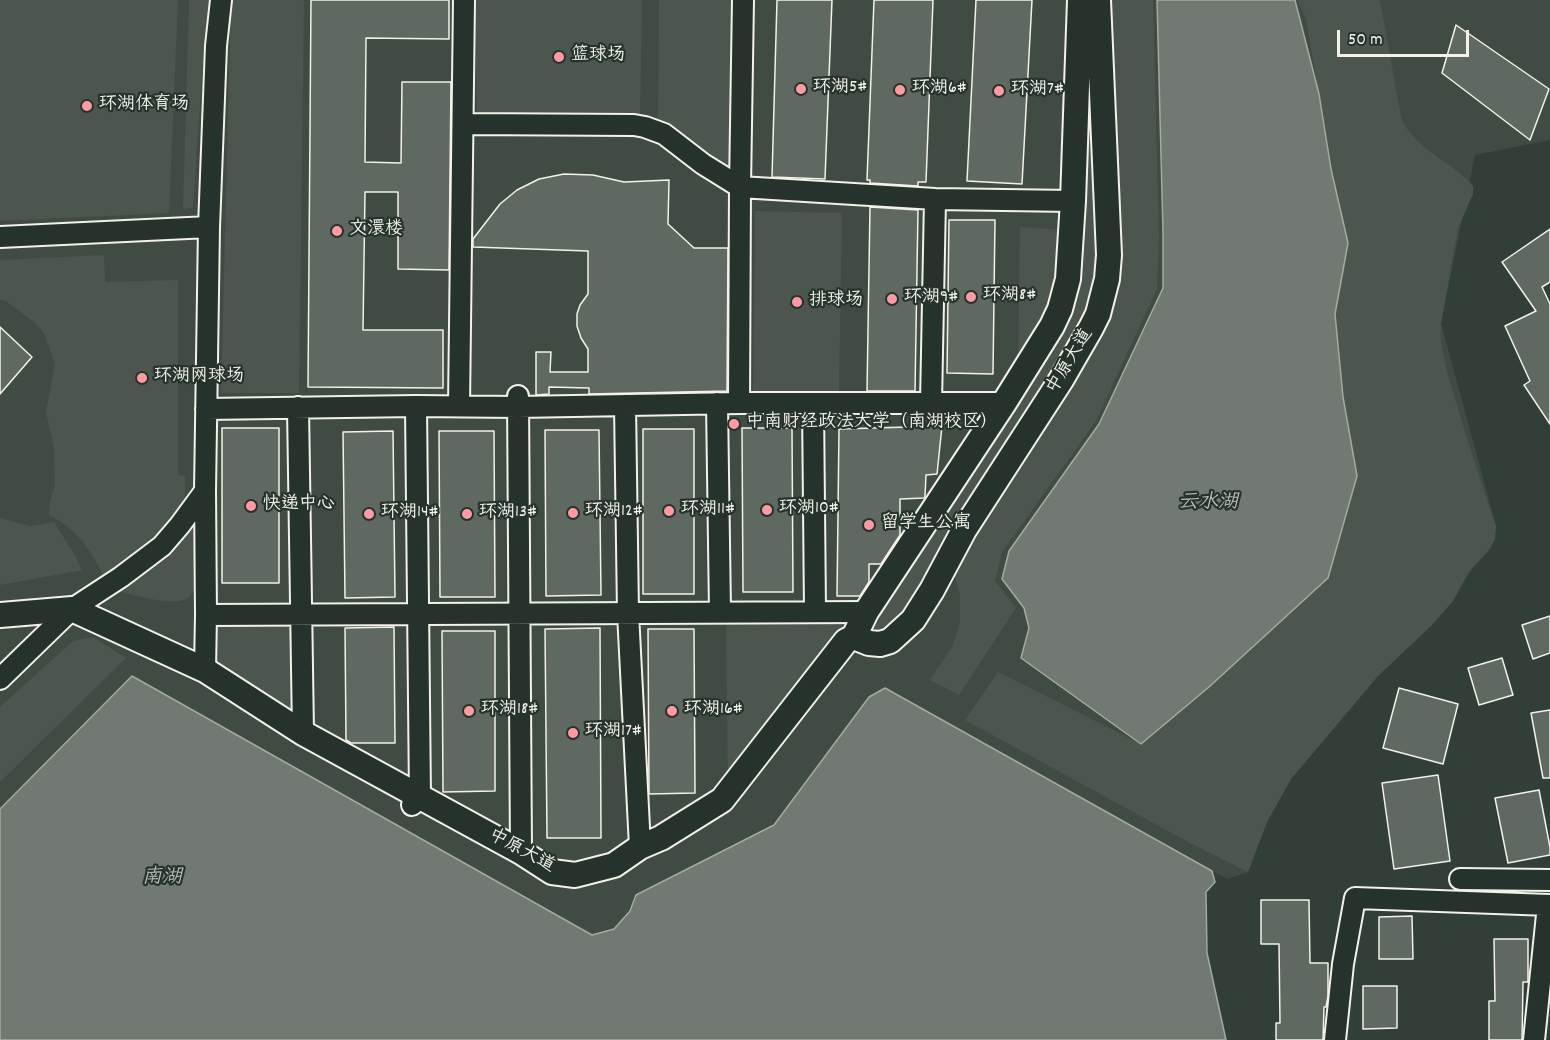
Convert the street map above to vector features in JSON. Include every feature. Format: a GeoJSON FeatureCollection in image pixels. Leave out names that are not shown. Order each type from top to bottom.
{"type":"FeatureCollection","features":[{"type":"Feature","properties":{"kind":"main road","name":"中原大道"},"geometry":{"type":"LineString","coordinates":[[854,638],[866,612],[1052,326],[1064,295],[1069,266],[1073,201],[1080,0]]}},
{"type":"Feature","properties":{"kind":"main road","name":"中原大道"},"geometry":{"type":"LineString","coordinates":[[72,609],[205,670],[303,733],[416,801],[521,852],[552,872],[575,875],[614,866],[640,847],[722,800],[846,641],[854,638],[880,644],[890,640],[913,620],[964,530],[1061,380],[1091,328],[1098,314],[1107,279],[1109,255],[1098,0]]}},
{"type":"Feature","properties":{"kind":"main road"},"geometry":{"type":"LineString","coordinates":[[0,615],[72,609]]}},
{"type":"Feature","properties":{"kind":"street"},"geometry":{"type":"LineString","coordinates":[[205,670],[209,227],[216,46],[221,0]]}},
{"type":"Feature","properties":{"kind":"street"},"geometry":{"type":"LineString","coordinates":[[459,406],[464,0]]}},
{"type":"Feature","properties":{"kind":"street"},"geometry":{"type":"LineString","coordinates":[[739,403],[743,0]]}},
{"type":"Feature","properties":{"kind":"street"},"geometry":{"type":"LineString","coordinates":[[463,124],[634,125],[664,134],[703,164],[740,187],[935,199],[1073,201]]}},
{"type":"Feature","properties":{"kind":"street"},"geometry":{"type":"LineString","coordinates":[[931,403],[935,199]]}},
{"type":"Feature","properties":{"kind":"street"},"geometry":{"type":"LineString","coordinates":[[0,237],[209,227]]}},
{"type":"Feature","properties":{"kind":"street"},"geometry":{"type":"LineString","coordinates":[[1034,355],[1036,329]]}},
{"type":"Feature","properties":{"kind":"street"},"geometry":{"type":"LineString","coordinates":[[206,409],[459,406],[518,400],[625,405],[1004,403]]}},
{"type":"Feature","properties":{"kind":"street"},"geometry":{"type":"LineString","coordinates":[[518,400],[521,852]]}},
{"type":"Feature","properties":{"kind":"street"},"geometry":{"type":"LineString","coordinates":[[717,403],[720,612]]}},
{"type":"Feature","properties":{"kind":"street"},"geometry":{"type":"LineString","coordinates":[[813,403],[815,611]]}},
{"type":"Feature","properties":{"kind":"street"},"geometry":{"type":"LineString","coordinates":[[625,405],[628,613],[640,847]]}},
{"type":"Feature","properties":{"kind":"street"},"geometry":{"type":"LineString","coordinates":[[416,406],[419,614],[416,801]]}},
{"type":"Feature","properties":{"kind":"street"},"geometry":{"type":"LineString","coordinates":[[298,407],[303,733]]}},
{"type":"Feature","properties":{"kind":"street"},"geometry":{"type":"LineString","coordinates":[[0,679],[72,609],[121,577],[162,546],[205,491]]}},
{"type":"Feature","properties":{"kind":"street"},"geometry":{"type":"LineString","coordinates":[[206,615],[866,612]]}},
{"type":"Feature","properties":{"kind":"street"},"geometry":{"type":"LineString","coordinates":[[1460,879],[1550,880]]}},
{"type":"Feature","properties":{"kind":"street"},"geometry":{"type":"LineString","coordinates":[[1335,1040],[1343,964],[1354,897],[1549,905],[1534,1040]]}},
{"type":"Feature","properties":{"kind":"shaded area","name":"中南财经政法大学（南湖校区）"},"geometry":{"type":"Polygon","coordinates":[[[0,0],[1550,0],[1550,140],[1475,155],[1441,323],[1496,526],[1453,601],[1432,625],[1378,676],[1291,779],[1267,822],[1248,872],[1227,879],[885,688],[868,697],[774,825],[636,895],[630,911],[614,930],[591,935],[133,676],[0,809],[0,0]]]}},
{"type":"Feature","properties":{"kind":"shaded area","name":"环湖体育场"},"geometry":{"type":"Polygon","coordinates":[[[0,0],[178,0],[169,213],[0,221],[0,0]]]}},
{"type":"Feature","properties":{"kind":"shaded area"},"geometry":{"type":"Polygon","coordinates":[[[189,0],[210,0],[204,47],[193,208],[183,209],[189,0]]]}},
{"type":"Feature","properties":{"kind":"shaded area"},"geometry":{"type":"Polygon","coordinates":[[[231,0],[304,0],[299,393],[221,393],[231,0]]]}},
{"type":"Feature","properties":{"kind":"shaded area","name":"篮球场"},"geometry":{"type":"Polygon","coordinates":[[[475,0],[642,0],[640,114],[477,114],[475,0]]]}},
{"type":"Feature","properties":{"kind":"shaded area","name":"篮球场"},"geometry":{"type":"Polygon","coordinates":[[[659,0],[731,0],[731,169],[658,124],[659,0]]]}},
{"type":"Feature","properties":{"kind":"shaded area"},"geometry":{"type":"Polygon","coordinates":[[[1069,0],[1095,11],[1101,283],[1081,336],[894,628],[872,633],[918,543],[1018,365],[1020,227],[1060,230],[1060,131],[1069,0]]]}},
{"type":"Feature","properties":{"kind":"shaded area"},"geometry":{"type":"Polygon","coordinates":[[[1102,0],[1153,0],[1159,237],[1157,289],[1096,421],[1002,552],[995,581],[1016,608],[959,695],[930,680],[952,647],[960,623],[960,595],[951,562],[1101,320],[1102,0]]]}},
{"type":"Feature","properties":{"kind":"shaded area"},"geometry":{"type":"Polygon","coordinates":[[[1297,0],[1380,0],[1401,117],[1406,127],[1423,146],[1473,186],[1473,194],[1458,228],[1441,334],[1448,375],[1496,526],[1495,539],[1490,549],[1468,573],[1453,601],[1432,625],[1378,676],[1291,779],[1267,822],[1248,872],[1188,842],[965,720],[998,672],[1141,744],[1209,687],[1328,578],[1357,476],[1343,397],[1335,314],[1348,243],[1331,169],[1306,18],[1297,0]]]}},
{"type":"Feature","properties":{"kind":"shaded area","name":"排球场"},"geometry":{"type":"Polygon","coordinates":[[[755,211],[842,213],[839,391],[753,391],[755,211]]]}},
{"type":"Feature","properties":{"kind":"shaded area"},"geometry":{"type":"Polygon","coordinates":[[[104,255],[105,282],[178,280],[178,475],[185,476],[185,516],[129,569],[103,574],[81,540],[67,526],[49,515],[55,485],[54,449],[46,412],[55,363],[43,332],[6,301],[0,300],[0,260],[104,255]]]}},
{"type":"Feature","properties":{"kind":"shaded area"},"geometry":{"type":"Polygon","coordinates":[[[0,518],[30,526],[54,522],[82,570],[0,585],[0,518]]]}},
{"type":"Feature","properties":{"kind":"shaded area"},"geometry":{"type":"Polygon","coordinates":[[[196,518],[195,588],[189,597],[179,601],[170,601],[149,599],[111,590],[196,518]]]}},
{"type":"Feature","properties":{"kind":"shaded area"},"geometry":{"type":"Polygon","coordinates":[[[211,617],[298,618],[299,715],[211,661],[211,617]]]}},
{"type":"Feature","properties":{"kind":"shaded area"},"geometry":{"type":"Polygon","coordinates":[[[854,620],[728,787],[726,623],[854,620]]]}},
{"type":"Feature","properties":{"kind":"shaded area"},"geometry":{"type":"Polygon","coordinates":[[[93,637],[126,658],[0,782],[0,707],[73,641],[93,637]]]}},
{"type":"Feature","properties":{"kind":"water","name":"云水湖"},"geometry":{"type":"Polygon","coordinates":[[[1157,0],[1295,0],[1319,94],[1331,169],[1348,243],[1335,314],[1343,397],[1357,476],[1328,578],[1209,687],[1141,744],[1021,658],[1029,628],[1024,608],[1002,579],[1009,551],[1099,424],[1163,288],[1157,0]]]}},
{"type":"Feature","properties":{"kind":"water","name":"南湖"},"geometry":{"type":"Polygon","coordinates":[[[132,676],[592,935],[614,929],[630,911],[636,895],[774,825],[869,697],[885,688],[1212,871],[1215,882],[1206,892],[1207,953],[1226,1040],[0,1040],[0,809],[132,676]]]}},
{"type":"Feature","properties":{"kind":"building","name":"文澴楼"},"geometry":{"type":"Polygon","coordinates":[[[311,0],[449,0],[449,39],[366,38],[365,162],[401,163],[402,82],[451,82],[449,270],[398,269],[398,192],[365,192],[363,330],[443,330],[443,388],[308,387],[311,0]]]}},
{"type":"Feature","properties":{"kind":"building","name":"环湖5#"},"geometry":{"type":"Polygon","coordinates":[[[777,0],[832,0],[825,179],[772,177],[777,0]]]}},
{"type":"Feature","properties":{"kind":"building","name":"环湖6#"},"geometry":{"type":"Polygon","coordinates":[[[874,0],[933,0],[926,182],[918,182],[918,186],[870,183],[870,180],[867,180],[874,0]]]}},
{"type":"Feature","properties":{"kind":"building","name":"环湖7#"},"geometry":{"type":"Polygon","coordinates":[[[976,0],[1032,0],[1022,184],[967,181],[976,0]]]}},
{"type":"Feature","properties":{"kind":"building"},"geometry":{"type":"Polygon","coordinates":[[[1456,25],[1549,89],[1530,140],[1442,73],[1456,25]]]}},
{"type":"Feature","properties":{"kind":"building"},"geometry":{"type":"Polygon","coordinates":[[[564,174],[593,175],[624,182],[669,180],[668,224],[694,248],[728,248],[727,391],[589,394],[589,388],[549,387],[549,394],[536,395],[536,352],[551,352],[550,372],[588,372],[588,349],[577,326],[577,314],[588,294],[588,251],[473,247],[473,239],[500,204],[517,190],[539,179],[564,174]]]}},
{"type":"Feature","properties":{"kind":"building","name":"环湖9#"},"geometry":{"type":"Polygon","coordinates":[[[870,207],[918,210],[915,391],[867,391],[870,207]]]}},
{"type":"Feature","properties":{"kind":"building","name":"环湖8#"},"geometry":{"type":"Polygon","coordinates":[[[949,220],[995,220],[993,374],[947,373],[949,220]]]}},
{"type":"Feature","properties":{"kind":"building"},"geometry":{"type":"Polygon","coordinates":[[[1550,229],[1550,282],[1542,287],[1550,304],[1550,424],[1524,385],[1530,381],[1505,326],[1536,311],[1502,262],[1550,229]]]}},
{"type":"Feature","properties":{"kind":"building"},"geometry":{"type":"Polygon","coordinates":[[[0,327],[32,357],[0,394],[0,327]]]}},
{"type":"Feature","properties":{"kind":"building","name":"留学生公寓"},"geometry":{"type":"Polygon","coordinates":[[[942,426],[937,474],[926,475],[924,498],[900,499],[900,535],[881,564],[869,564],[869,582],[860,596],[837,596],[839,429],[942,426]]]}},
{"type":"Feature","properties":{"kind":"building","name":"快递中心"},"geometry":{"type":"Polygon","coordinates":[[[222,428],[279,428],[279,583],[222,583],[222,428]]]}},
{"type":"Feature","properties":{"kind":"building","name":"环湖10#"},"geometry":{"type":"Polygon","coordinates":[[[742,428],[792,428],[793,592],[743,592],[742,428]]]}},
{"type":"Feature","properties":{"kind":"building","name":"环湖11#"},"geometry":{"type":"Polygon","coordinates":[[[643,429],[694,429],[694,594],[643,594],[643,429]]]}},
{"type":"Feature","properties":{"kind":"building","name":"环湖12#"},"geometry":{"type":"Polygon","coordinates":[[[545,430],[599,430],[601,595],[546,596],[545,430]]]}},
{"type":"Feature","properties":{"kind":"building","name":"环湖14#"},"geometry":{"type":"Polygon","coordinates":[[[393,431],[395,597],[345,598],[343,432],[393,431]]]}},
{"type":"Feature","properties":{"kind":"building","name":"环湖13#"},"geometry":{"type":"Polygon","coordinates":[[[439,431],[494,431],[495,597],[440,597],[439,431]]]}},
{"type":"Feature","properties":{"kind":"building"},"geometry":{"type":"Polygon","coordinates":[[[1550,616],[1550,653],[1533,659],[1522,625],[1550,616]]]}},
{"type":"Feature","properties":{"kind":"building"},"geometry":{"type":"Polygon","coordinates":[[[394,627],[395,743],[351,743],[346,740],[345,628],[394,627]]]}},
{"type":"Feature","properties":{"kind":"building","name":"环湖17#"},"geometry":{"type":"Polygon","coordinates":[[[600,628],[601,838],[547,838],[545,629],[600,628]]]}},
{"type":"Feature","properties":{"kind":"building","name":"环湖16#"},"geometry":{"type":"Polygon","coordinates":[[[648,629],[694,629],[695,793],[649,794],[648,629]]]}},
{"type":"Feature","properties":{"kind":"building","name":"环湖18#"},"geometry":{"type":"Polygon","coordinates":[[[442,631],[495,631],[495,791],[443,792],[442,631]]]}},
{"type":"Feature","properties":{"kind":"building"},"geometry":{"type":"Polygon","coordinates":[[[1502,658],[1513,695],[1479,705],[1468,668],[1502,658]]]}},
{"type":"Feature","properties":{"kind":"building"},"geometry":{"type":"Polygon","coordinates":[[[1399,688],[1458,704],[1443,764],[1383,748],[1399,688]]]}},
{"type":"Feature","properties":{"kind":"building"},"geometry":{"type":"Polygon","coordinates":[[[1550,710],[1550,778],[1543,778],[1531,713],[1550,710]]]}},
{"type":"Feature","properties":{"kind":"building"},"geometry":{"type":"Polygon","coordinates":[[[1438,775],[1450,861],[1394,869],[1382,783],[1438,775]]]}},
{"type":"Feature","properties":{"kind":"building"},"geometry":{"type":"Polygon","coordinates":[[[1539,790],[1550,855],[1508,863],[1495,798],[1539,790]]]}},
{"type":"Feature","properties":{"kind":"building"},"geometry":{"type":"Polygon","coordinates":[[[1261,900],[1309,900],[1310,963],[1328,963],[1328,996],[1326,1007],[1324,1007],[1323,1040],[1276,1040],[1276,1023],[1280,1023],[1279,944],[1261,944],[1261,900]]]}},
{"type":"Feature","properties":{"kind":"building"},"geometry":{"type":"Polygon","coordinates":[[[1412,916],[1413,959],[1379,959],[1379,917],[1412,916]]]}},
{"type":"Feature","properties":{"kind":"building"},"geometry":{"type":"Polygon","coordinates":[[[1494,939],[1528,939],[1528,982],[1523,982],[1522,1040],[1489,1040],[1489,1001],[1495,1001],[1494,939]]]}},
{"type":"Feature","properties":{"kind":"building"},"geometry":{"type":"Polygon","coordinates":[[[1363,986],[1397,986],[1397,1028],[1363,1029],[1363,986]]]}},
{"type":"Feature","properties":{"kind":"place","name":"篮球场"},"geometry":{"type":"Point","coordinates":[559,57]}},
{"type":"Feature","properties":{"kind":"place","name":"环湖5#"},"geometry":{"type":"Point","coordinates":[801,89]}},
{"type":"Feature","properties":{"kind":"place","name":"环湖6#"},"geometry":{"type":"Point","coordinates":[900,90]}},
{"type":"Feature","properties":{"kind":"place","name":"环湖7#"},"geometry":{"type":"Point","coordinates":[999,91]}},
{"type":"Feature","properties":{"kind":"place","name":"环湖体育场"},"geometry":{"type":"Point","coordinates":[87,106]}},
{"type":"Feature","properties":{"kind":"place","name":"文澴楼"},"geometry":{"type":"Point","coordinates":[337,231]}},
{"type":"Feature","properties":{"kind":"place","name":"环湖8#"},"geometry":{"type":"Point","coordinates":[971,297]}},
{"type":"Feature","properties":{"kind":"place","name":"环湖9#"},"geometry":{"type":"Point","coordinates":[892,299]}},
{"type":"Feature","properties":{"kind":"place","name":"排球场"},"geometry":{"type":"Point","coordinates":[797,302]}},
{"type":"Feature","properties":{"kind":"place","name":"环湖网球场"},"geometry":{"type":"Point","coordinates":[142,378]}},
{"type":"Feature","properties":{"kind":"place","name":"中南财经政法大学（南湖校区）"},"geometry":{"type":"Point","coordinates":[734,424]}},
{"type":"Feature","properties":{"kind":"place","name":"快递中心"},"geometry":{"type":"Point","coordinates":[251,506]}},
{"type":"Feature","properties":{"kind":"place","name":"环湖10#"},"geometry":{"type":"Point","coordinates":[767,510]}},
{"type":"Feature","properties":{"kind":"place","name":"环湖11#"},"geometry":{"type":"Point","coordinates":[669,511]}},
{"type":"Feature","properties":{"kind":"place","name":"环湖12#"},"geometry":{"type":"Point","coordinates":[573,513]}},
{"type":"Feature","properties":{"kind":"place","name":"环湖14#"},"geometry":{"type":"Point","coordinates":[369,514]}},
{"type":"Feature","properties":{"kind":"place","name":"环湖13#"},"geometry":{"type":"Point","coordinates":[467,514]}},
{"type":"Feature","properties":{"kind":"place","name":"留学生公寓"},"geometry":{"type":"Point","coordinates":[869,525]}},
{"type":"Feature","properties":{"kind":"place","name":"环湖18#"},"geometry":{"type":"Point","coordinates":[469,711]}},
{"type":"Feature","properties":{"kind":"place","name":"环湖16#"},"geometry":{"type":"Point","coordinates":[672,711]}},
{"type":"Feature","properties":{"kind":"place","name":"环湖17#"},"geometry":{"type":"Point","coordinates":[573,733]}}]}
